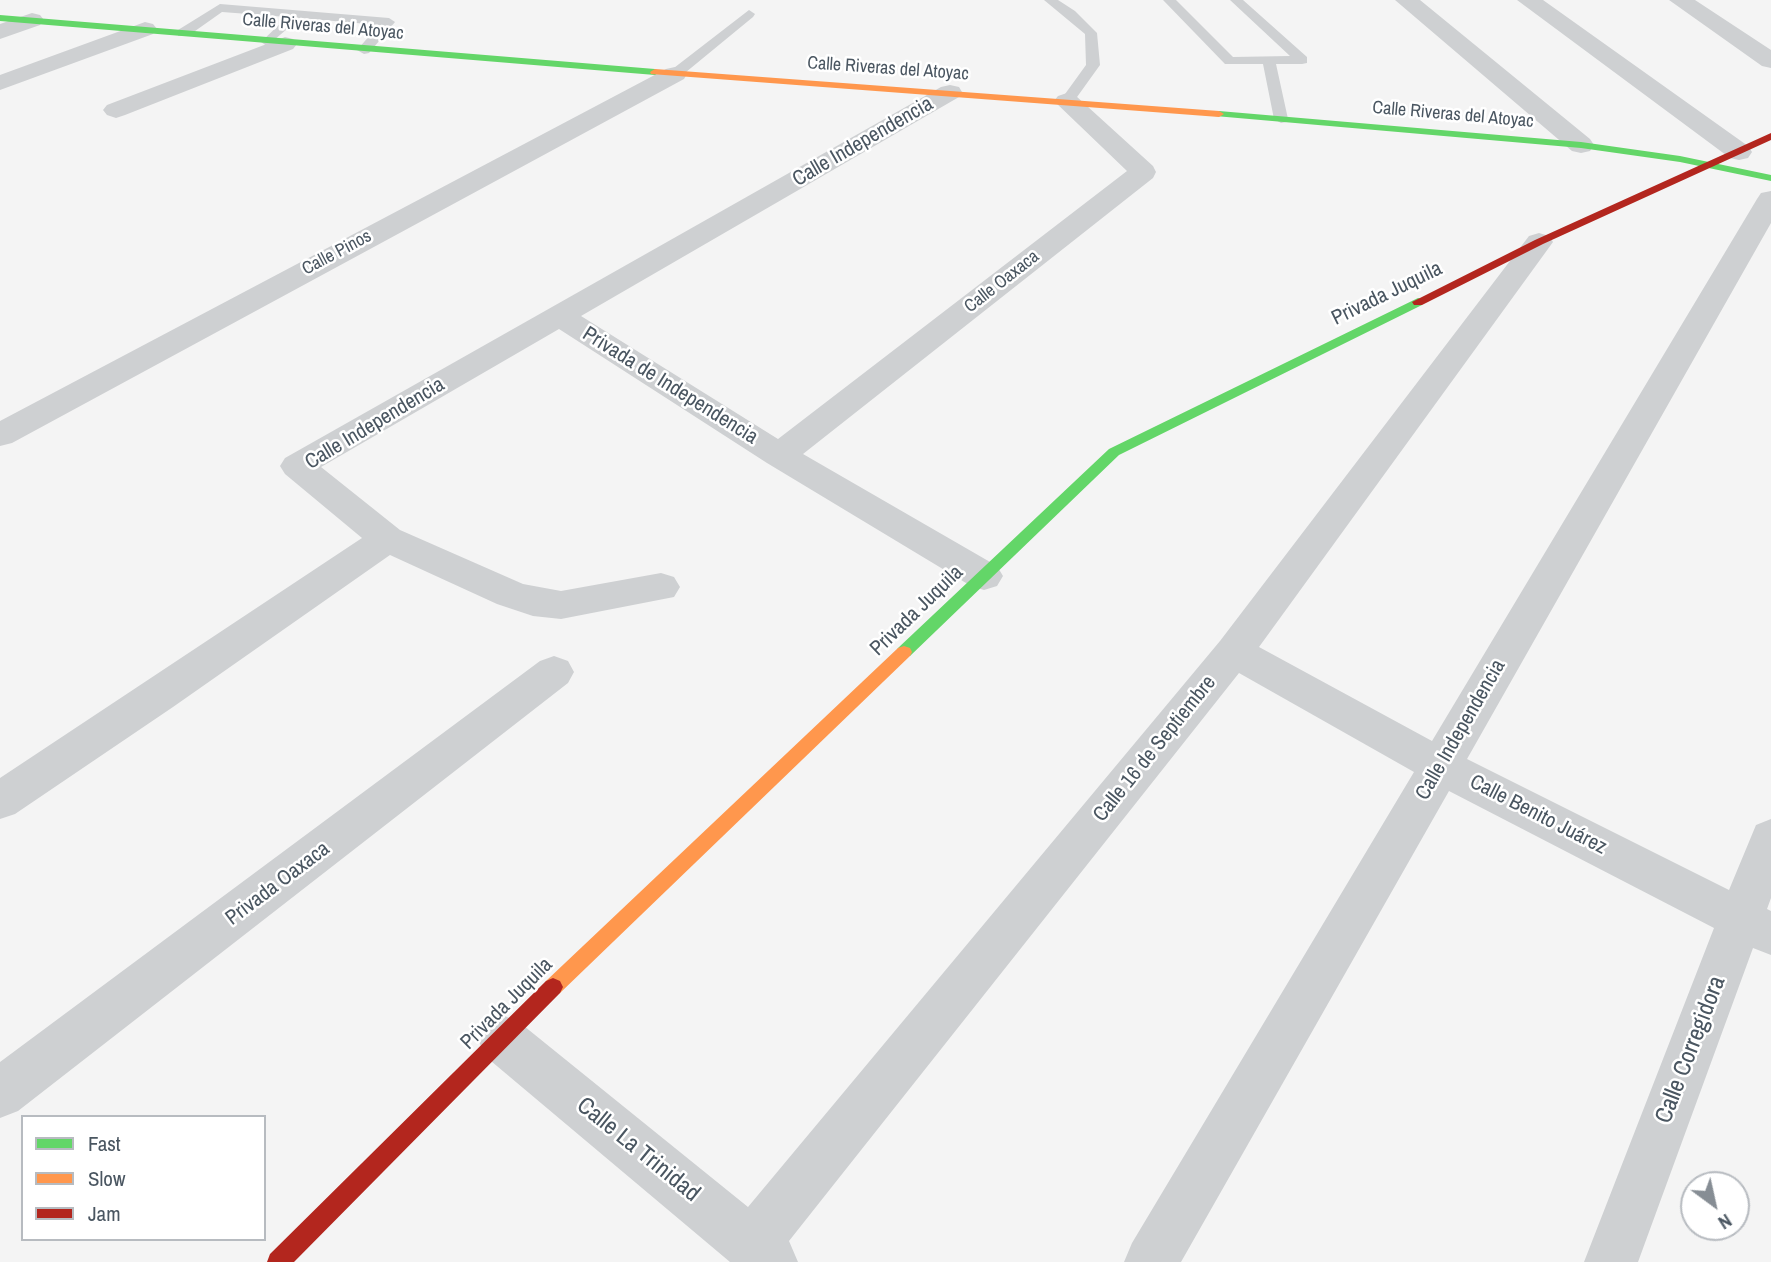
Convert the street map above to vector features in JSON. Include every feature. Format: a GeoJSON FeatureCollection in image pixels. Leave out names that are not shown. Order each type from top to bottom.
{"type":"FeatureCollection","features":[{"type":"Feature","properties":{"kind":"main road","name":"Calle Riveras del Atoyac"},"geometry":{"type":"LineString","coordinates":[[0,18],[145,29],[276,43],[1067,101],[1581,145],[1771,178]]}},
{"type":"Feature","properties":{"kind":"main road","name":"Privada Juquila"},"geometry":{"type":"LineString","coordinates":[[278,1262],[572,968],[1114,452],[1539,242],[1771,136]]}},
{"type":"Feature","properties":{"kind":"street"},"geometry":{"type":"LineString","coordinates":[[1406,0],[1581,145]]}},
{"type":"Feature","properties":{"kind":"street"},"geometry":{"type":"LineString","coordinates":[[1528,0],[1739,152]]}},
{"type":"Feature","properties":{"kind":"street"},"geometry":{"type":"LineString","coordinates":[[1680,0],[1771,61]]}},
{"type":"Feature","properties":{"kind":"street"},"geometry":{"type":"LineString","coordinates":[[0,32],[32,20]]}},
{"type":"Feature","properties":{"kind":"street"},"geometry":{"type":"LineString","coordinates":[[0,83],[145,29]]}},
{"type":"Feature","properties":{"kind":"street"},"geometry":{"type":"LineString","coordinates":[[116,110],[276,43]]}},
{"type":"Feature","properties":{"kind":"street","name":"Calle Pinos"},"geometry":{"type":"LineString","coordinates":[[0,435],[676,74]]}},
{"type":"Feature","properties":{"kind":"street","name":"Calle Independencia"},"geometry":{"type":"LineString","coordinates":[[387,539],[297,466],[950,92]]}},
{"type":"Feature","properties":{"kind":"street","name":"Calle Oaxaca"},"geometry":{"type":"LineString","coordinates":[[779,455],[1143,172],[1067,101]]}},
{"type":"Feature","properties":{"kind":"street","name":"Calle Independencia"},"geometry":{"type":"LineString","coordinates":[[1151,1262],[1771,199]]}},
{"type":"Feature","properties":{"kind":"street","name":"Calle 16 de Septiembre"},"geometry":{"type":"LineString","coordinates":[[763,1253],[1234,652],[1539,242]]}},
{"type":"Feature","properties":{"kind":"street","name":"Privada de Independencia"},"geometry":{"type":"LineString","coordinates":[[561,317],[779,455],[984,576]]}},
{"type":"Feature","properties":{"kind":"street"},"geometry":{"type":"LineString","coordinates":[[0,800],[159,696],[387,539],[533,602],[561,606],[661,587]]}},
{"type":"Feature","properties":{"kind":"street","name":"Calle Benito Juárez"},"geometry":{"type":"LineString","coordinates":[[1234,652],[1440,765],[1756,926]]}},
{"type":"Feature","properties":{"kind":"street","name":"Privada Oaxaca"},"geometry":{"type":"LineString","coordinates":[[0,1093],[554,673]]}},
{"type":"Feature","properties":{"kind":"street","name":"Calle Corregidora"},"geometry":{"type":"LineString","coordinates":[[1611,1262],[1756,926],[1771,838]]}},
{"type":"Feature","properties":{"kind":"street","name":"Calle La Trinidad"},"geometry":{"type":"LineString","coordinates":[[502,1039],[763,1253]]}},
{"type":"Feature","properties":{"kind":"lane"},"geometry":{"type":"LineString","coordinates":[[1050,0],[1071,14],[1091,33],[1093,65],[1067,101]]}},
{"type":"Feature","properties":{"kind":"lane"},"geometry":{"type":"LineString","coordinates":[[1169,0],[1230,61],[1302,60],[1236,0]]}},
{"type":"Feature","properties":{"kind":"lane"},"geometry":{"type":"LineString","coordinates":[[183,33],[220,8],[389,22],[364,50]]}},
{"type":"Feature","properties":{"kind":"lane"},"geometry":{"type":"LineString","coordinates":[[676,74],[749,14]]}},
{"type":"Feature","properties":{"kind":"lane"},"geometry":{"type":"LineString","coordinates":[[276,43],[298,15]]}},
{"type":"Feature","properties":{"kind":"lane"},"geometry":{"type":"LineString","coordinates":[[1269,61],[1281,120]]}},
{"type":"Feature","properties":{"kind":"traffic: fast"},"geometry":{"type":"LineString","coordinates":[[0,18],[655,72]]}},
{"type":"Feature","properties":{"kind":"traffic: fast"},"geometry":{"type":"LineString","coordinates":[[1219,114],[1581,145],[1680,159],[1771,178]]}},
{"type":"Feature","properties":{"kind":"traffic: fast"},"geometry":{"type":"LineString","coordinates":[[904,652],[1114,452],[1418,302]]}},
{"type":"Feature","properties":{"kind":"traffic: slow"},"geometry":{"type":"LineString","coordinates":[[655,72],[1219,114]]}},
{"type":"Feature","properties":{"kind":"traffic: slow"},"geometry":{"type":"LineString","coordinates":[[553,987],[904,652]]}},
{"type":"Feature","properties":{"kind":"traffic: jam"},"geometry":{"type":"LineString","coordinates":[[1418,302],[1539,242],[1771,136]]}},
{"type":"Feature","properties":{"kind":"traffic: jam"},"geometry":{"type":"LineString","coordinates":[[278,1262],[553,987]]}}]}
